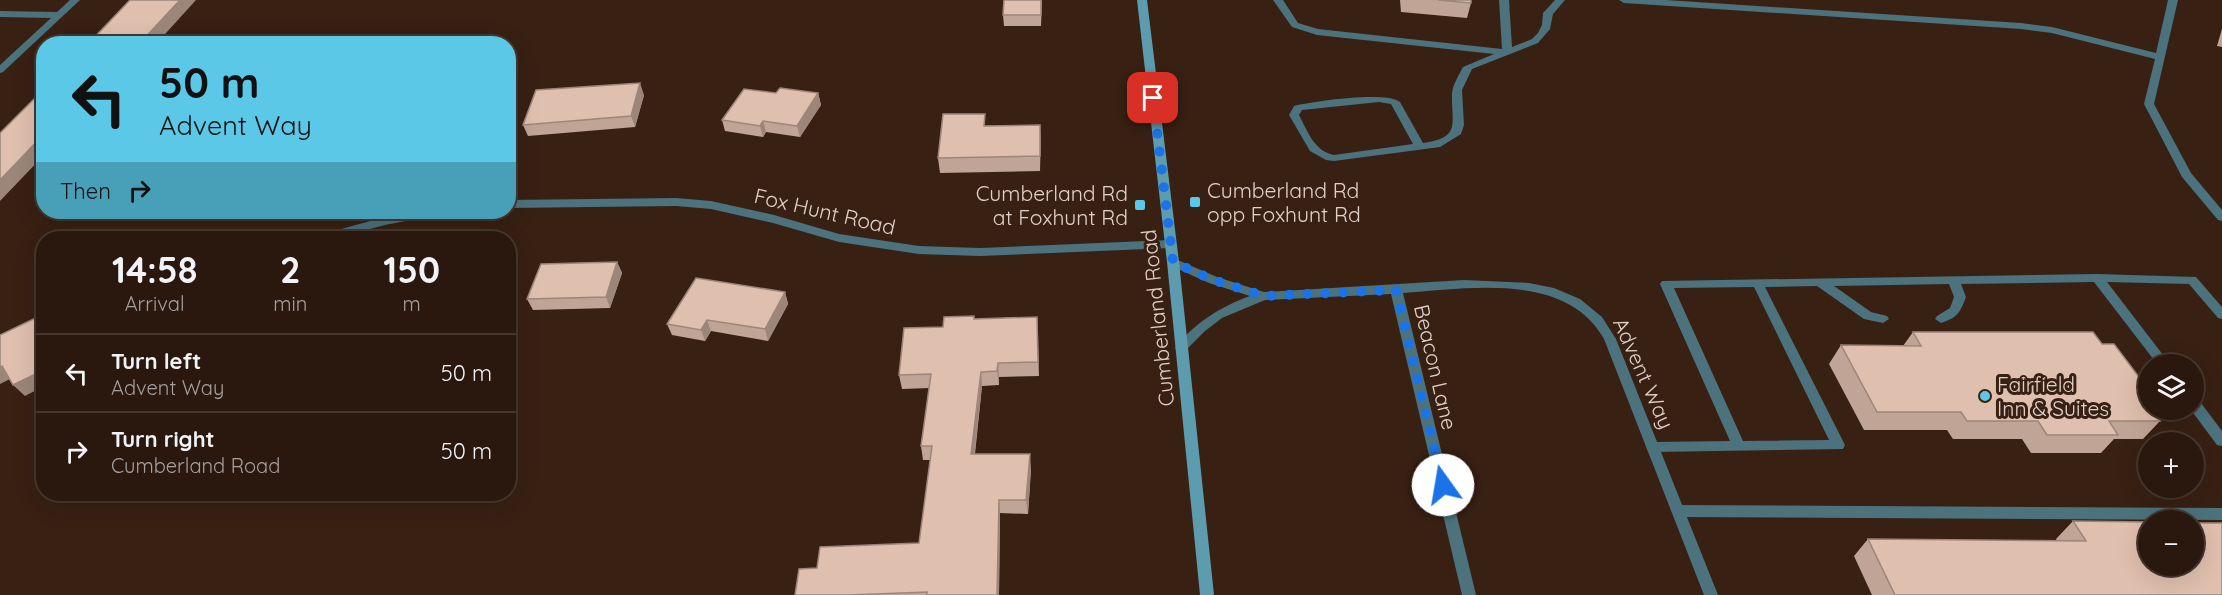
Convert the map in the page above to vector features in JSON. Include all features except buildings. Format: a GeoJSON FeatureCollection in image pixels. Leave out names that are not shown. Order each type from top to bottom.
{"type":"FeatureCollection","features":[{"type":"Feature","properties":{"kind":"main road","name":"Cumberland Road"},"geometry":{"type":"LineString","coordinates":[[1142,0],[1173,262],[1207,595]]}},
{"type":"Feature","properties":{"kind":"street"},"geometry":{"type":"LineString","coordinates":[[0,70],[75,0]]}},
{"type":"Feature","properties":{"kind":"street"},"geometry":{"type":"LineString","coordinates":[[1278,0],[1295,24],[1317,32],[1507,52]]}},
{"type":"Feature","properties":{"kind":"street"},"geometry":{"type":"LineString","coordinates":[[1504,0],[1507,52]]}},
{"type":"Feature","properties":{"kind":"street"},"geometry":{"type":"LineString","coordinates":[[1420,147],[1395,102],[1390,100],[1379,99],[1302,107],[1298,108],[1294,115],[1313,149],[1325,157],[1334,158],[1420,147],[1440,144],[1456,134],[1459,125],[1457,90],[1468,67],[1535,41],[1543,34],[1548,24],[1548,13],[1560,0]]}},
{"type":"Feature","properties":{"kind":"street"},"geometry":{"type":"LineString","coordinates":[[1624,0],[2021,26],[2052,30],[2160,57]]}},
{"type":"Feature","properties":{"kind":"street"},"geometry":{"type":"LineString","coordinates":[[2173,0],[2149,104],[2186,175],[2222,217]]}},
{"type":"Feature","properties":{"kind":"street"},"geometry":{"type":"LineString","coordinates":[[0,14],[58,15]]}},
{"type":"Feature","properties":{"kind":"street","name":"Fox Hunt Road"},"geometry":{"type":"LineString","coordinates":[[516,204],[676,202],[711,206],[774,219],[839,238],[919,250],[980,252],[1170,244]]}},
{"type":"Feature","properties":{"kind":"street"},"geometry":{"type":"LineString","coordinates":[[348,231],[395,219]]}},
{"type":"Feature","properties":{"kind":"street","name":"Advent Way"},"geometry":{"type":"LineString","coordinates":[[1173,262],[1213,280],[1264,296]]}},
{"type":"Feature","properties":{"kind":"street"},"geometry":{"type":"LineString","coordinates":[[2097,279],[2156,354]]}},
{"type":"Feature","properties":{"kind":"street"},"geometry":{"type":"LineString","coordinates":[[1941,319],[1955,311],[1960,297],[1953,280]]}},
{"type":"Feature","properties":{"kind":"street"},"geometry":{"type":"LineString","coordinates":[[1739,446],[1666,284],[1953,280],[2193,280],[2222,315]]}},
{"type":"Feature","properties":{"kind":"street"},"geometry":{"type":"LineString","coordinates":[[1821,283],[1868,316],[1883,319]]}},
{"type":"Feature","properties":{"kind":"street"},"geometry":{"type":"LineString","coordinates":[[1653,447],[1838,445],[1758,284]]}},
{"type":"Feature","properties":{"kind":"street","name":"Advent Way"},"geometry":{"type":"LineString","coordinates":[[1181,348],[1202,324],[1212,317],[1231,307],[1264,296],[1484,285],[1546,291],[1569,298],[1589,311],[1602,324],[1711,595]]}},
{"type":"Feature","properties":{"kind":"street","name":"Beacon Lane"},"geometry":{"type":"LineString","coordinates":[[1396,290],[1469,595]]}},
{"type":"Feature","properties":{"kind":"street"},"geometry":{"type":"LineString","coordinates":[[2204,417],[2222,441]]}},
{"type":"Feature","properties":{"kind":"street"},"geometry":{"type":"LineString","coordinates":[[1679,512],[2222,514]]}},
{"type":"Feature","properties":{"kind":"place","name":"Cumberland Rd opp Foxhunt Rd"},"geometry":{"type":"Point","coordinates":[1195,202]}},
{"type":"Feature","properties":{"kind":"place","name":"Cumberland Rd at Foxhunt Rd"},"geometry":{"type":"Point","coordinates":[1140,205]}},
{"type":"Feature","properties":{"kind":"place","name":"Fairfield Inn & Suites"},"geometry":{"type":"Point","coordinates":[1985,396]}},
{"type":"Feature","properties":{"kind":"route"},"geometry":{"type":"LineString","coordinates":[[1153,98],[1173,262],[1234,288],[1264,296],[1396,290],[1443,485]]}}]}
